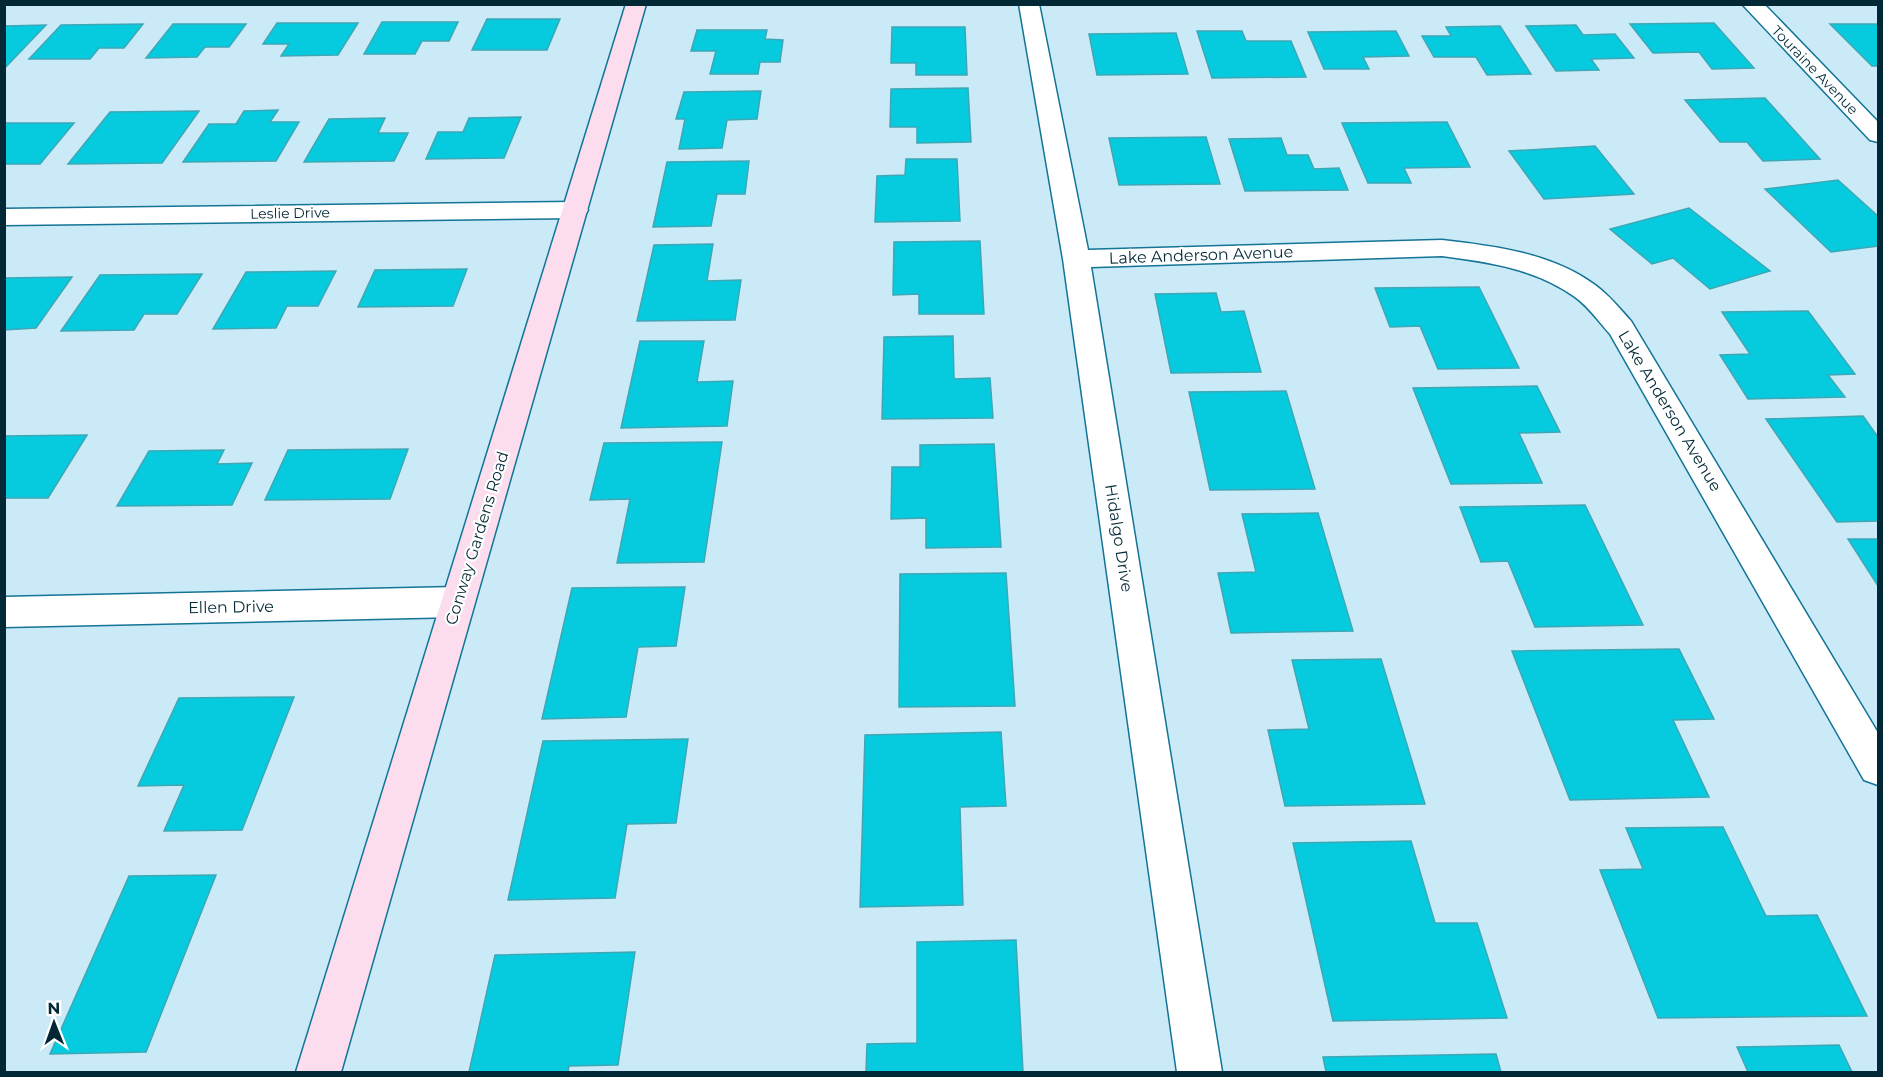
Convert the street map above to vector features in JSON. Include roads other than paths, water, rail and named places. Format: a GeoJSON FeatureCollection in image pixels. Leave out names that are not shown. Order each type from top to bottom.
{"type":"FeatureCollection","features":[{"type":"Feature","properties":{"kind":"street","name":"Conway Gardens Road"},"geometry":{"type":"LineString","coordinates":[[318,1072],[636,4]]}},
{"type":"Feature","properties":{"kind":"street","name":"Hidalgo Drive"},"geometry":{"type":"LineString","coordinates":[[1029,4],[1076,259],[1199,1072]]}},
{"type":"Feature","properties":{"kind":"street","name":"Touraine Avenue"},"geometry":{"type":"LineString","coordinates":[[1752,4],[1878,135]]}},
{"type":"Feature","properties":{"kind":"street","name":"Leslie Drive"},"geometry":{"type":"LineString","coordinates":[[4,217],[575,210]]}},
{"type":"Feature","properties":{"kind":"street","name":"Lake Anderson Avenue"},"geometry":{"type":"LineString","coordinates":[[1076,259],[1442,248],[1492,254],[1537,266],[1585,291],[1621,328],[1878,767]]}},
{"type":"Feature","properties":{"kind":"street","name":"Ellen Drive"},"geometry":{"type":"LineString","coordinates":[[4,612],[458,602]]}}]}
